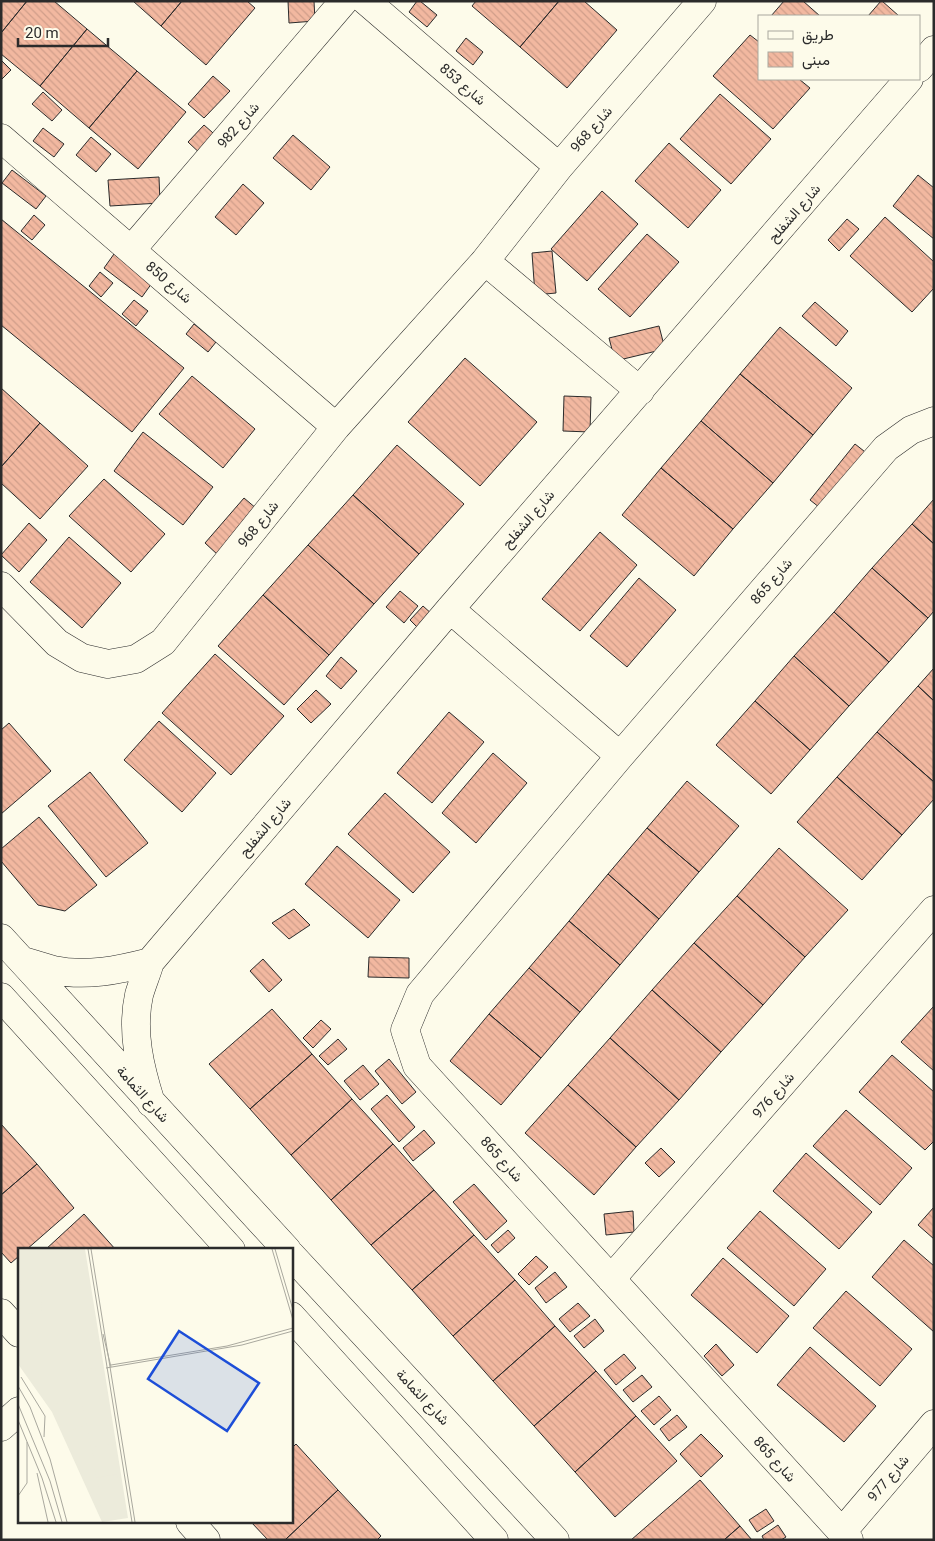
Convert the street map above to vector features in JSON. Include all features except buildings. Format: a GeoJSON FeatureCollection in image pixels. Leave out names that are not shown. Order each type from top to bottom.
{"type":"FeatureCollection","features":[{"type":"Feature","properties":{"kind":"street","name":"شارع 982"},"geometry":{"type":"LineString","coordinates":[[132,249],[344,1]]}},
{"type":"Feature","properties":{"kind":"street","name":"شارع 853"},"geometry":{"type":"LineString","coordinates":[[366,1],[560,167]]}},
{"type":"Feature","properties":{"kind":"street","name":"شارع 968"},"geometry":{"type":"LineString","coordinates":[[1,586],[57,643],[82,658],[108,664],[136,659],[163,642],[336,427],[485,261],[560,167],[702,1]]}},
{"type":"Feature","properties":{"kind":"street"},"geometry":{"type":"LineString","coordinates":[[920,67],[934,50]]}},
{"type":"Feature","properties":{"kind":"street","name":"شارع الشفلح"},"geometry":{"type":"LineString","coordinates":[[151,1104],[140,1069],[136,1033],[139,996],[150,962],[450,609],[908,80]]}},
{"type":"Feature","properties":{"kind":"street","name":"شارع 850"},"geometry":{"type":"LineString","coordinates":[[1,138],[132,249],[336,427]]}},
{"type":"Feature","properties":{"kind":"street"},"geometry":{"type":"LineString","coordinates":[[485,261],[640,391]]}},
{"type":"Feature","properties":{"kind":"street","name":"شارع 865"},"geometry":{"type":"LineString","coordinates":[[845,1536],[418,1066],[404,1030],[420,994],[620,756],[886,448],[911,430],[934,421]]}},
{"type":"Feature","properties":{"kind":"street"},"geometry":{"type":"LineString","coordinates":[[450,609],[620,756]]}},
{"type":"Feature","properties":{"kind":"street","name":"شارع 976"},"geometry":{"type":"LineString","coordinates":[[611,1279],[934,910]]}},
{"type":"Feature","properties":{"kind":"street","name":"شارع الثمامة"},"geometry":{"type":"LineString","coordinates":[[1,938],[151,1104],[285,1248]]}},
{"type":"Feature","properties":{"kind":"street"},"geometry":{"type":"LineString","coordinates":[[23,961],[54,970],[86,973],[118,970],[150,962]]}},
{"type":"Feature","properties":{"kind":"street"},"geometry":{"type":"LineString","coordinates":[[1,997],[229,1248]]}},
{"type":"Feature","properties":{"kind":"street","name":"شارع الثمامة"},"geometry":{"type":"LineString","coordinates":[[292,1256],[555,1540]]}},
{"type":"Feature","properties":{"kind":"street"},"geometry":{"type":"LineString","coordinates":[[1,1313],[18,1332]]}},
{"type":"Feature","properties":{"kind":"street"},"geometry":{"type":"LineString","coordinates":[[292,1317],[494,1540]]}},
{"type":"Feature","properties":{"kind":"street"},"geometry":{"type":"LineString","coordinates":[[1,1427],[18,1412]]}},
{"type":"Feature","properties":{"kind":"street","name":"شارع 977"},"geometry":{"type":"LineString","coordinates":[[845,1536],[934,1424]]}},
{"type":"Feature","properties":{"kind":"street"},"geometry":{"type":"LineString","coordinates":[[192,1524],[206,1540]]}}]}
